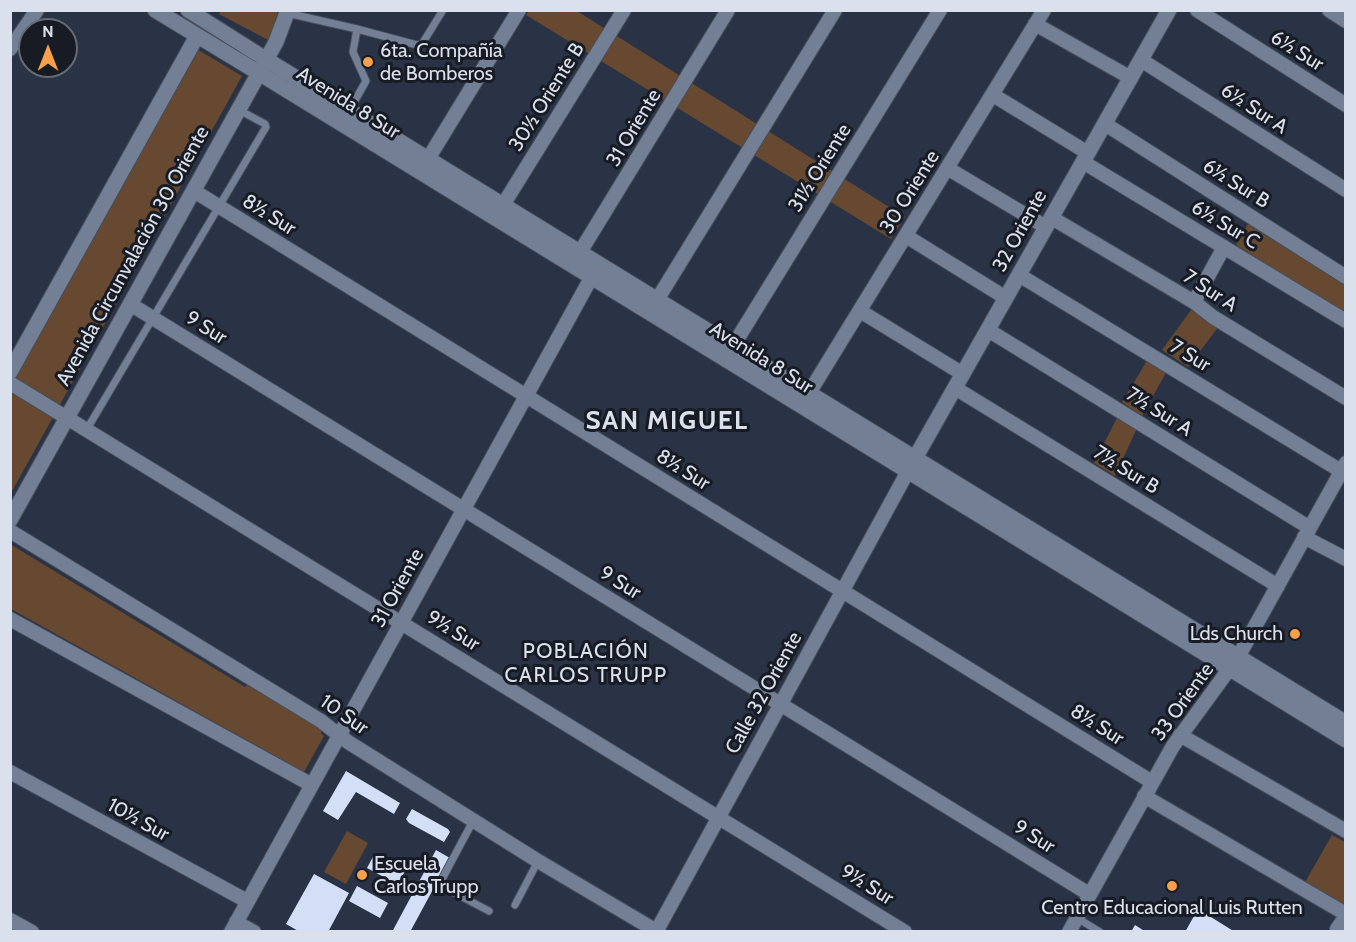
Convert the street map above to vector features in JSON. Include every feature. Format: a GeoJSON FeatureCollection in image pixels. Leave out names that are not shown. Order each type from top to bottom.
{"type":"FeatureCollection","features":[{"type":"Feature","properties":{"kind":"street"},"geometry":{"type":"LineString","coordinates":[[10,49],[37,10]]}},
{"type":"Feature","properties":{"kind":"street","name":"Avenida 8 Sur"},"geometry":{"type":"LineString","coordinates":[[155,10],[196,36],[263,66],[595,271],[907,473],[1346,740]]}},
{"type":"Feature","properties":{"kind":"street","name":"Avenida 8 Sur"},"geometry":{"type":"LineString","coordinates":[[188,10],[209,16],[263,66]]}},
{"type":"Feature","properties":{"kind":"street"},"geometry":{"type":"LineString","coordinates":[[428,159],[519,10]]}},
{"type":"Feature","properties":{"kind":"street","name":"30½ Oriente B"},"geometry":{"type":"LineString","coordinates":[[503,205],[624,10]]}},
{"type":"Feature","properties":{"kind":"street","name":"31 Oriente"},"geometry":{"type":"LineString","coordinates":[[576,259],[728,10]]}},
{"type":"Feature","properties":{"kind":"street"},"geometry":{"type":"LineString","coordinates":[[657,300],[835,10]]}},
{"type":"Feature","properties":{"kind":"street","name":"31½ Oriente"},"geometry":{"type":"LineString","coordinates":[[733,346],[940,10]]}},
{"type":"Feature","properties":{"kind":"street","name":"30 Oriente"},"geometry":{"type":"LineString","coordinates":[[809,393],[1044,10]]}},
{"type":"Feature","properties":{"kind":"street","name":"32 Oriente"},"geometry":{"type":"LineString","coordinates":[[907,473],[1169,10]]}},
{"type":"Feature","properties":{"kind":"street","name":"6½ Sur"},"geometry":{"type":"LineString","coordinates":[[1197,10],[1346,105]]}},
{"type":"Feature","properties":{"kind":"street"},"geometry":{"type":"LineString","coordinates":[[1329,10],[1346,21]]}},
{"type":"Feature","properties":{"kind":"street","name":"Avenida Circunvalación 30 Oriente"},"geometry":{"type":"LineString","coordinates":[[10,520],[263,66],[287,12]]}},
{"type":"Feature","properties":{"kind":"street"},"geometry":{"type":"LineString","coordinates":[[10,372],[209,16]]}},
{"type":"Feature","properties":{"kind":"street"},"geometry":{"type":"LineString","coordinates":[[1035,24],[1131,78]]}},
{"type":"Feature","properties":{"kind":"street","name":"6½ Sur A"},"geometry":{"type":"LineString","coordinates":[[1141,60],[1346,190]]}},
{"type":"Feature","properties":{"kind":"street","name":"6½ Sur C"},"geometry":{"type":"LineString","coordinates":[[993,95],[1085,158],[1224,247],[1346,321]]}},
{"type":"Feature","properties":{"kind":"street","name":"Avenida 8 Sur"},"geometry":{"type":"LineString","coordinates":[[345,117],[428,159],[503,205],[576,259]]}},
{"type":"Feature","properties":{"kind":"street","name":"6½ Sur B"},"geometry":{"type":"LineString","coordinates":[[1105,124],[1346,277]]}},
{"type":"Feature","properties":{"kind":"street","name":"7 Sur A"},"geometry":{"type":"LineString","coordinates":[[947,168],[1194,302],[1213,317],[1346,398]]}},
{"type":"Feature","properties":{"kind":"street","name":"8½ Sur"},"geometry":{"type":"LineString","coordinates":[[194,191],[1152,782]]}},
{"type":"Feature","properties":{"kind":"street"},"geometry":{"type":"LineString","coordinates":[[906,236],[1006,298]]}},
{"type":"Feature","properties":{"kind":"street"},"geometry":{"type":"LineString","coordinates":[[1194,302],[1224,247]]}},
{"type":"Feature","properties":{"kind":"street","name":"Avenida 8 Sur"},"geometry":{"type":"LineString","coordinates":[[595,271],[657,300],[1346,723]]}},
{"type":"Feature","properties":{"kind":"street","name":"31 Oriente"},"geometry":{"type":"LineString","coordinates":[[234,926],[595,271]]}},
{"type":"Feature","properties":{"kind":"street","name":"7 Sur"},"geometry":{"type":"LineString","coordinates":[[1019,275],[1343,467]]}},
{"type":"Feature","properties":{"kind":"street","name":"9 Sur"},"geometry":{"type":"LineString","coordinates":[[130,304],[1089,894]]}},
{"type":"Feature","properties":{"kind":"street","name":"7½ Sur B"},"geometry":{"type":"LineString","coordinates":[[860,311],[959,381],[1278,586]]}},
{"type":"Feature","properties":{"kind":"street","name":"7½ Sur A"},"geometry":{"type":"LineString","coordinates":[[988,330],[1346,559]]}},
{"type":"Feature","properties":{"kind":"street","name":"9½ Sur"},"geometry":{"type":"LineString","coordinates":[[10,383],[905,932]]}},
{"type":"Feature","properties":{"kind":"street","name":"33 Oriente"},"geometry":{"type":"LineString","coordinates":[[1069,932],[1180,735],[1238,657],[1343,467]]}},
{"type":"Feature","properties":{"kind":"street","name":"Calle 32 Oriente"},"geometry":{"type":"LineString","coordinates":[[656,931],[907,473]]}},
{"type":"Feature","properties":{"kind":"street","name":"10 Sur"},"geometry":{"type":"LineString","coordinates":[[10,531],[321,721],[339,735],[538,861],[656,931]]}},
{"type":"Feature","properties":{"kind":"street"},"geometry":{"type":"LineString","coordinates":[[10,619],[312,785]]}},
{"type":"Feature","properties":{"kind":"street"},"geometry":{"type":"LineString","coordinates":[[1180,735],[1346,831]]}},
{"type":"Feature","properties":{"kind":"street","name":"10½ Sur"},"geometry":{"type":"LineString","coordinates":[[10,772],[247,902]]}},
{"type":"Feature","properties":{"kind":"street"},"geometry":{"type":"LineString","coordinates":[[1144,796],[1346,915],[1337,929]]}},
{"type":"Feature","properties":{"kind":"street"},"geometry":{"type":"LineString","coordinates":[[10,920],[32,932]]}},
{"type":"Feature","properties":{"kind":"street"},"geometry":{"type":"LineString","coordinates":[[234,926],[254,932]]}},
{"type":"Feature","properties":{"kind":"lane"},"geometry":{"type":"LineString","coordinates":[[287,12],[417,45],[422,44],[443,10]]}},
{"type":"Feature","properties":{"kind":"lane"},"geometry":{"type":"LineString","coordinates":[[345,117],[366,81],[353,52],[357,29]]}},
{"type":"Feature","properties":{"kind":"lane"},"geometry":{"type":"LineString","coordinates":[[87,429],[266,127],[239,110]]}},
{"type":"Feature","properties":{"kind":"lane"},"geometry":{"type":"LineString","coordinates":[[473,820],[441,881],[449,890],[489,911]]}},
{"type":"Feature","properties":{"kind":"lane"},"geometry":{"type":"LineString","coordinates":[[514,905],[538,861]]}},
{"type":"Feature","properties":{"kind":"lane"},"geometry":{"type":"LineString","coordinates":[[1077,918],[1100,932]]}},
{"type":"Feature","properties":{"kind":"shaded area"},"geometry":{"type":"Polygon","coordinates":[[[221,11],[278,11],[270,41],[219,14],[221,11]]]}},
{"type":"Feature","properties":{"kind":"shaded area"},"geometry":{"type":"Polygon","coordinates":[[[529,11],[577,11],[905,217],[891,239],[526,15],[529,11]]]}},
{"type":"Feature","properties":{"kind":"shaded area"},"geometry":{"type":"Polygon","coordinates":[[[197,49],[242,76],[11,493],[11,385],[197,49]]]}},
{"type":"Feature","properties":{"kind":"shaded area"},"geometry":{"type":"Polygon","coordinates":[[[1249,222],[1345,285],[1345,315],[1236,245],[1249,222]]]}},
{"type":"Feature","properties":{"kind":"shaded area"},"geometry":{"type":"Polygon","coordinates":[[[1191,310],[1219,326],[1188,367],[1162,350],[1191,310]]]}},
{"type":"Feature","properties":{"kind":"shaded area"},"geometry":{"type":"Polygon","coordinates":[[[1148,359],[1168,369],[1142,416],[1122,402],[1148,359]]]}},
{"type":"Feature","properties":{"kind":"shaded area"},"geometry":{"type":"Polygon","coordinates":[[[1117,418],[1137,428],[1115,476],[1094,463],[1117,418]]]}},
{"type":"Feature","properties":{"kind":"shaded area"},"geometry":{"type":"Polygon","coordinates":[[[10,544],[245,687],[247,685],[324,728],[321,733],[324,736],[304,772],[11,609],[10,544]]]}},
{"type":"Feature","properties":{"kind":"shaded area"},"geometry":{"type":"Polygon","coordinates":[[[347,831],[368,843],[346,884],[324,872],[347,831]]]}},
{"type":"Feature","properties":{"kind":"shaded area"},"geometry":{"type":"Polygon","coordinates":[[[1332,835],[1345,842],[1344,907],[1304,884],[1332,835]]]}},
{"type":"Feature","properties":{"kind":"building"},"geometry":{"type":"Polygon","coordinates":[[[346,771],[400,803],[394,814],[356,792],[338,820],[323,811],[346,771]]]}},
{"type":"Feature","properties":{"kind":"building"},"geometry":{"type":"Polygon","coordinates":[[[412,809],[448,829],[450,832],[444,842],[409,823],[406,819],[412,809]]]}},
{"type":"Feature","properties":{"kind":"building"},"geometry":{"type":"Polygon","coordinates":[[[436,850],[450,858],[410,932],[392,932],[436,850]]]}},
{"type":"Feature","properties":{"kind":"building"},"geometry":{"type":"Polygon","coordinates":[[[375,853],[406,870],[397,884],[367,868],[375,853]]]}},
{"type":"Feature","properties":{"kind":"building"},"geometry":{"type":"Polygon","coordinates":[[[314,874],[349,893],[328,932],[300,932],[286,924],[314,874]]]}},
{"type":"Feature","properties":{"kind":"building"},"geometry":{"type":"Polygon","coordinates":[[[357,886],[388,903],[380,918],[349,901],[357,886]]]}},
{"type":"Feature","properties":{"kind":"building"},"geometry":{"type":"Polygon","coordinates":[[[1198,909],[1235,932],[1185,932],[1198,909]]]}},
{"type":"Feature","properties":{"kind":"building"},"geometry":{"type":"Polygon","coordinates":[[[1135,925],[1146,932],[1131,932],[1135,925]]]}},
{"type":"Feature","properties":{"kind":"place","name":"6ta. Compañía de Bomberos"},"geometry":{"type":"Point","coordinates":[368,62]}},
{"type":"Feature","properties":{"kind":"place","name":"Lds Church"},"geometry":{"type":"Point","coordinates":[1295,634]}},
{"type":"Feature","properties":{"kind":"place","name":"Escuela Carlos Trupp"},"geometry":{"type":"Point","coordinates":[362,875]}},
{"type":"Feature","properties":{"kind":"place","name":"Centro Educacional Luis Rutten"},"geometry":{"type":"Point","coordinates":[1172,886]}},
{"type":"Feature","properties":{"kind":"district","name":"SAN MIGUEL"},"geometry":{"type":"Point","coordinates":[667,421]}},
{"type":"Feature","properties":{"kind":"district","name":"POBLACIÓN CARLOS TRUPP"},"geometry":{"type":"Point","coordinates":[586,664]}}]}
